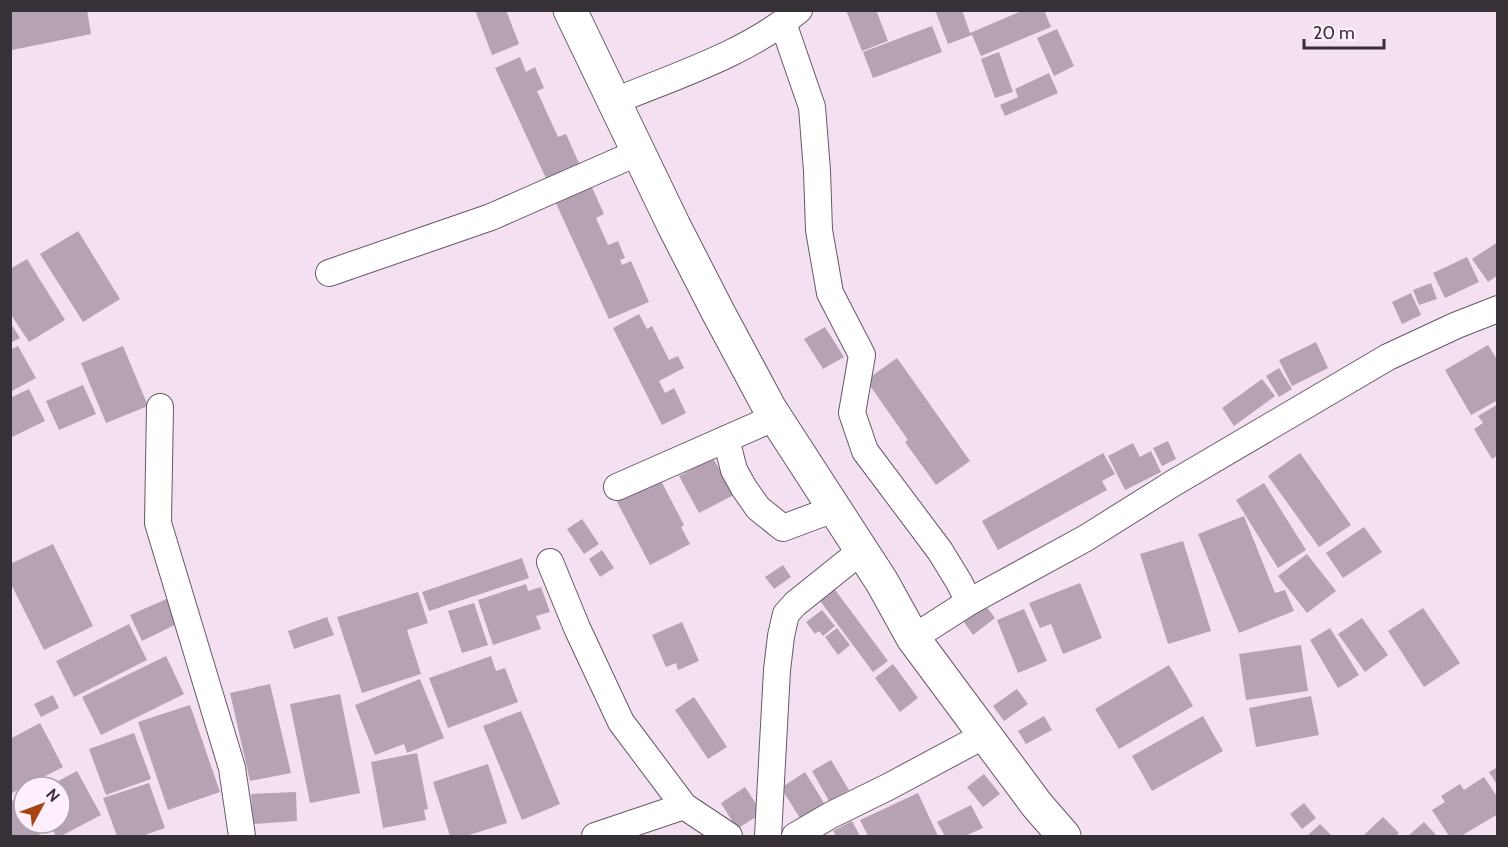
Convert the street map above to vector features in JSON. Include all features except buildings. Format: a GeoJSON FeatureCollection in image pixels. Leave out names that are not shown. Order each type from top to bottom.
{"type":"FeatureCollection","features":[{"type":"Feature","properties":{"kind":"main road"},"geometry":{"type":"LineString","coordinates":[[570,10],[674,226],[776,417],[882,582],[913,638],[1037,805],[1064,837]]}},
{"type":"Feature","properties":{"kind":"street"},"geometry":{"type":"LineString","coordinates":[[615,101],[740,50],[791,17],[813,107],[819,230],[830,293],[862,355],[852,413],[865,451],[940,551],[969,602]]}},
{"type":"Feature","properties":{"kind":"street"},"geometry":{"type":"LineString","coordinates":[[329,273],[491,217],[639,152]]}},
{"type":"Feature","properties":{"kind":"street"},"geometry":{"type":"LineString","coordinates":[[913,638],[969,602],[1086,538],[1182,478],[1388,357],[1497,309]]}},
{"type":"Feature","properties":{"kind":"street"},"geometry":{"type":"LineString","coordinates":[[160,407],[158,523],[232,768],[242,837]]}},
{"type":"Feature","properties":{"kind":"street"},"geometry":{"type":"LineString","coordinates":[[617,487],[776,417]]}},
{"type":"Feature","properties":{"kind":"street"},"geometry":{"type":"LineString","coordinates":[[726,439],[734,470],[744,488],[758,508],[783,528],[834,509]]}},
{"type":"Feature","properties":{"kind":"street"},"geometry":{"type":"LineString","coordinates":[[768,837],[777,670],[786,614],[795,604],[861,551]]}},
{"type":"Feature","properties":{"kind":"street"},"geometry":{"type":"LineString","coordinates":[[549,562],[621,722],[684,806],[729,837]]}},
{"type":"Feature","properties":{"kind":"street"},"geometry":{"type":"LineString","coordinates":[[795,837],[831,815],[985,735]]}},
{"type":"Feature","properties":{"kind":"street"},"geometry":{"type":"LineString","coordinates":[[595,837],[684,806]]}}]}
